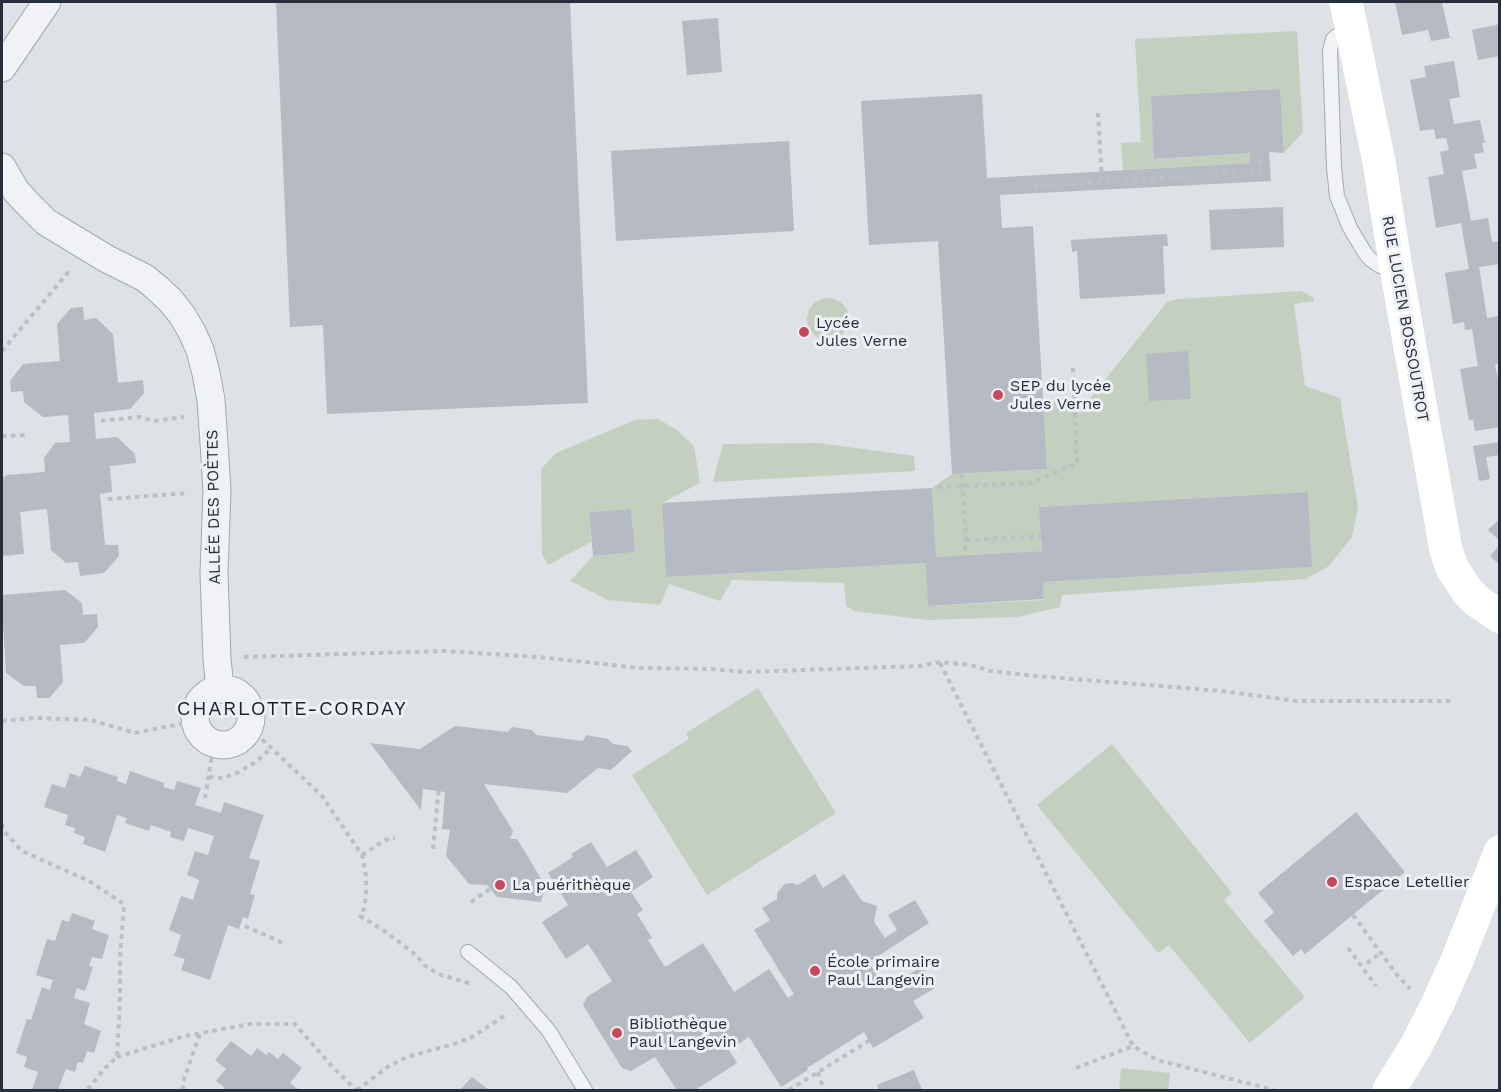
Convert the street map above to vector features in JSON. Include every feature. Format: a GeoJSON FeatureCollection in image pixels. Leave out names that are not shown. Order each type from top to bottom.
{"type":"FeatureCollection","features":[{"type":"Feature","properties":{"kind":"street"},"geometry":{"type":"LineString","coordinates":[[2,69],[47,2]]}},
{"type":"Feature","properties":{"kind":"street","name":"RUE LUCIEN BOSSOUTROT"},"geometry":{"type":"LineString","coordinates":[[1349,17],[1379,162],[1446,550],[1452,568],[1468,592],[1500,617]]}},
{"type":"Feature","properties":{"kind":"street","name":"ALLÉE DES POÈTES"},"geometry":{"type":"LineString","coordinates":[[2,167],[16,190],[46,222],[107,259],[145,278],[171,300],[192,332],[200,350],[212,414],[217,491],[214,573],[220,689]]}},
{"type":"Feature","properties":{"kind":"street"},"geometry":{"type":"LineString","coordinates":[[220,689],[233,691],[240,695],[246,701],[249,710],[249,727],[244,735],[229,745],[220,745],[203,737],[195,721],[197,705],[202,698],[220,689]]}},
{"type":"Feature","properties":{"kind":"street"},"geometry":{"type":"LineString","coordinates":[[1389,1090],[1416,1046],[1439,1001],[1500,852]]}},
{"type":"Feature","properties":{"kind":"lane"},"geometry":{"type":"LineString","coordinates":[[1349,17],[1333,39],[1330,50],[1337,196],[1341,209],[1365,253],[1380,266],[1396,268]]}},
{"type":"Feature","properties":{"kind":"lane"},"geometry":{"type":"LineString","coordinates":[[468,952],[511,987],[549,1031],[585,1090]]}},
{"type":"Feature","properties":{"kind":"path"},"geometry":{"type":"LineString","coordinates":[[1098,113],[1102,182]]}},
{"type":"Feature","properties":{"kind":"path"},"geometry":{"type":"LineString","coordinates":[[1034,186],[1260,172],[1259,153]]}},
{"type":"Feature","properties":{"kind":"path"},"geometry":{"type":"LineString","coordinates":[[2,351],[89,248]]}},
{"type":"Feature","properties":{"kind":"path"},"geometry":{"type":"LineString","coordinates":[[939,487],[1032,483],[1077,463],[1073,366]]}},
{"type":"Feature","properties":{"kind":"path"},"geometry":{"type":"LineString","coordinates":[[101,421],[140,417],[154,421],[212,414]]}},
{"type":"Feature","properties":{"kind":"path"},"geometry":{"type":"LineString","coordinates":[[2,436],[30,435]]}},
{"type":"Feature","properties":{"kind":"path"},"geometry":{"type":"LineString","coordinates":[[962,474],[966,540],[964,556]]}},
{"type":"Feature","properties":{"kind":"path"},"geometry":{"type":"LineString","coordinates":[[108,499],[217,491]]}},
{"type":"Feature","properties":{"kind":"path"},"geometry":{"type":"LineString","coordinates":[[966,540],[1041,536]]}},
{"type":"Feature","properties":{"kind":"path"},"geometry":{"type":"LineString","coordinates":[[240,657],[446,651],[538,657],[640,668],[745,672],[920,666],[940,662],[1036,676],[1222,691],[1296,701],[1451,701]]}},
{"type":"Feature","properties":{"kind":"path"},"geometry":{"type":"LineString","coordinates":[[940,662],[1133,1046],[1157,1060],[1274,1090]]}},
{"type":"Feature","properties":{"kind":"path"},"geometry":{"type":"LineString","coordinates":[[2,721],[35,718],[91,720],[135,733],[195,721]]}},
{"type":"Feature","properties":{"kind":"path"},"geometry":{"type":"LineString","coordinates":[[249,727],[322,796],[362,855],[366,875],[366,895],[364,909],[360,916],[417,954],[424,965],[438,974],[479,987]]}},
{"type":"Feature","properties":{"kind":"path"},"geometry":{"type":"LineString","coordinates":[[205,798],[214,743]]}},
{"type":"Feature","properties":{"kind":"path"},"geometry":{"type":"LineString","coordinates":[[209,777],[219,778],[233,775],[256,762],[271,748]]}},
{"type":"Feature","properties":{"kind":"path"},"geometry":{"type":"LineString","coordinates":[[433,849],[439,786]]}},
{"type":"Feature","properties":{"kind":"path"},"geometry":{"type":"LineString","coordinates":[[2,825],[3,830],[22,850],[89,881],[124,904],[117,1057]]}},
{"type":"Feature","properties":{"kind":"path"},"geometry":{"type":"LineString","coordinates":[[362,855],[386,840],[395,838]]}},
{"type":"Feature","properties":{"kind":"path"},"geometry":{"type":"LineString","coordinates":[[471,902],[490,889]]}},
{"type":"Feature","properties":{"kind":"path"},"geometry":{"type":"LineString","coordinates":[[1353,915],[1398,976],[1413,992]]}},
{"type":"Feature","properties":{"kind":"path"},"geometry":{"type":"LineString","coordinates":[[245,926],[285,944]]}},
{"type":"Feature","properties":{"kind":"path"},"geometry":{"type":"LineString","coordinates":[[1348,948],[1376,986]]}},
{"type":"Feature","properties":{"kind":"path"},"geometry":{"type":"LineString","coordinates":[[1367,963],[1381,953]]}},
{"type":"Feature","properties":{"kind":"path"},"geometry":{"type":"LineString","coordinates":[[87,1090],[117,1057],[185,1036],[250,1024],[295,1024],[328,1062],[357,1090],[389,1066],[407,1057],[472,1037],[510,1012],[505,1007]]}},
{"type":"Feature","properties":{"kind":"path"},"geometry":{"type":"LineString","coordinates":[[789,1090],[875,1037],[870,1029]]}},
{"type":"Feature","properties":{"kind":"path"},"geometry":{"type":"LineString","coordinates":[[183,1090],[184,1079],[201,1033]]}},
{"type":"Feature","properties":{"kind":"path"},"geometry":{"type":"LineString","coordinates":[[1076,1068],[1133,1046]]}},
{"type":"Feature","properties":{"kind":"path"},"geometry":{"type":"LineString","coordinates":[[818,1072],[824,1090]]}},
{"type":"Feature","properties":{"kind":"green space"},"geometry":{"type":"Polygon","coordinates":[[[1297,31],[1303,132],[1284,153],[1280,89],[1151,96],[1155,159],[1250,153],[1250,163],[1123,170],[1121,143],[1141,142],[1135,39],[1297,31]]]}},
{"type":"Feature","properties":{"kind":"green space"},"geometry":{"type":"Polygon","coordinates":[[[1301,291],[1313,297],[1314,301],[1294,304],[1305,386],[1340,398],[1358,508],[1352,537],[1329,566],[1306,579],[1062,595],[1060,607],[1017,617],[928,620],[854,611],[846,606],[844,583],[732,580],[720,601],[669,584],[660,605],[608,600],[570,581],[593,556],[635,552],[631,509],[589,512],[591,542],[548,565],[542,554],[541,469],[556,453],[635,420],[658,419],[677,430],[694,446],[700,483],[662,503],[666,577],[926,563],[929,606],[1044,600],[1043,582],[1312,567],[1308,492],[1040,507],[1042,551],[936,557],[932,488],[952,474],[1047,469],[1043,402],[1089,400],[1167,302],[1179,299],[1301,291]]]}},
{"type":"Feature","properties":{"kind":"green space"},"geometry":{"type":"Polygon","coordinates":[[[828,298],[836,299],[843,304],[848,311],[848,327],[843,334],[836,339],[828,340],[820,339],[813,334],[808,327],[807,319],[808,311],[813,304],[820,299],[828,298]]]}},
{"type":"Feature","properties":{"kind":"green space"},"geometry":{"type":"Polygon","coordinates":[[[818,443],[914,456],[915,471],[713,482],[723,444],[818,443]]]}},
{"type":"Feature","properties":{"kind":"green space"},"geometry":{"type":"Polygon","coordinates":[[[758,688],[836,813],[707,895],[632,775],[689,739],[686,733],[758,688]]]}},
{"type":"Feature","properties":{"kind":"green space"},"geometry":{"type":"Polygon","coordinates":[[[1112,744],[1232,893],[1224,900],[1305,997],[1250,1043],[1169,945],[1158,953],[1037,805],[1112,744]]]}},
{"type":"Feature","properties":{"kind":"green space"},"geometry":{"type":"Polygon","coordinates":[[[1121,1068],[1170,1073],[1168,1090],[1119,1090],[1121,1068]]]}},
{"type":"Feature","properties":{"kind":"building"},"geometry":{"type":"Polygon","coordinates":[[[276,2],[570,2],[588,403],[327,414],[323,325],[290,327],[276,2]]]}},
{"type":"Feature","properties":{"kind":"building"},"geometry":{"type":"Polygon","coordinates":[[[1395,2],[1442,2],[1450,38],[1431,41],[1428,30],[1402,35],[1395,2]]]}},
{"type":"Feature","properties":{"kind":"building"},"geometry":{"type":"Polygon","coordinates":[[[718,18],[722,72],[687,75],[682,21],[718,18]]]}},
{"type":"Feature","properties":{"kind":"building"},"geometry":{"type":"Polygon","coordinates":[[[1500,24],[1500,56],[1478,60],[1472,30],[1500,24]]]}},
{"type":"Feature","properties":{"kind":"building"},"geometry":{"type":"Polygon","coordinates":[[[1454,61],[1460,97],[1449,99],[1454,124],[1480,120],[1485,143],[1482,143],[1484,152],[1474,154],[1477,168],[1462,171],[1471,221],[1488,218],[1492,242],[1500,241],[1500,264],[1479,267],[1487,318],[1500,316],[1500,363],[1495,364],[1500,390],[1500,427],[1475,431],[1473,420],[1469,420],[1460,369],[1478,366],[1472,329],[1465,330],[1464,322],[1453,324],[1445,273],[1469,269],[1461,223],[1436,228],[1428,177],[1444,174],[1440,152],[1449,150],[1446,138],[1436,139],[1434,129],[1420,131],[1410,80],[1426,77],[1424,66],[1454,61]]]}},
{"type":"Feature","properties":{"kind":"building"},"geometry":{"type":"Polygon","coordinates":[[[1280,89],[1284,153],[1269,152],[1271,181],[1000,195],[1002,228],[1033,226],[1047,469],[952,474],[938,241],[869,245],[861,101],[982,94],[987,178],[1250,163],[1250,153],[1154,159],[1151,96],[1280,89]]]}},
{"type":"Feature","properties":{"kind":"building"},"geometry":{"type":"Polygon","coordinates":[[[789,141],[794,231],[616,241],[611,151],[789,141]]]}},
{"type":"Feature","properties":{"kind":"building"},"geometry":{"type":"Polygon","coordinates":[[[1283,207],[1284,247],[1211,250],[1209,210],[1283,207]]]}},
{"type":"Feature","properties":{"kind":"building"},"geometry":{"type":"Polygon","coordinates":[[[1167,234],[1168,246],[1163,246],[1165,294],[1080,299],[1077,251],[1072,252],[1071,240],[1167,234]]]}},
{"type":"Feature","properties":{"kind":"building"},"geometry":{"type":"Polygon","coordinates":[[[83,307],[84,320],[96,318],[113,334],[118,383],[143,380],[144,393],[130,409],[94,413],[96,439],[117,437],[135,454],[136,463],[110,466],[112,492],[100,494],[105,545],[118,545],[119,556],[104,573],[80,576],[78,562],[66,563],[51,550],[47,509],[20,512],[24,554],[2,556],[2,479],[6,475],[45,472],[44,458],[55,443],[70,442],[68,415],[43,417],[24,402],[23,391],[11,392],[10,381],[23,364],[60,361],[57,324],[71,308],[83,307]]]}},
{"type":"Feature","properties":{"kind":"building"},"geometry":{"type":"Polygon","coordinates":[[[1188,351],[1191,399],[1149,401],[1146,354],[1188,351]]]}},
{"type":"Feature","properties":{"kind":"building"},"geometry":{"type":"Polygon","coordinates":[[[1499,442],[1500,455],[1486,457],[1490,479],[1479,481],[1473,446],[1499,442]]]}},
{"type":"Feature","properties":{"kind":"building"},"geometry":{"type":"Polygon","coordinates":[[[932,488],[936,557],[1042,551],[1039,507],[1308,492],[1312,567],[1043,582],[1044,599],[928,606],[926,563],[666,577],[662,503],[932,488]]]}},
{"type":"Feature","properties":{"kind":"building"},"geometry":{"type":"Polygon","coordinates":[[[631,509],[635,552],[593,556],[589,512],[631,509]]]}},
{"type":"Feature","properties":{"kind":"building"},"geometry":{"type":"Polygon","coordinates":[[[1500,518],[1500,541],[1488,530],[1500,518]]]}},
{"type":"Feature","properties":{"kind":"building"},"geometry":{"type":"Polygon","coordinates":[[[1500,545],[1500,565],[1490,556],[1500,545]]]}},
{"type":"Feature","properties":{"kind":"building"},"geometry":{"type":"Polygon","coordinates":[[[65,590],[82,603],[83,615],[97,614],[98,627],[84,643],[60,645],[63,682],[49,698],[37,698],[36,686],[24,686],[6,673],[2,595],[65,590]]]}},
{"type":"Feature","properties":{"kind":"building"},"geometry":{"type":"Polygon","coordinates":[[[455,726],[508,732],[512,727],[532,730],[536,735],[583,741],[586,735],[608,739],[613,744],[627,746],[632,751],[611,770],[598,768],[567,793],[484,784],[513,831],[510,839],[517,839],[545,885],[541,902],[497,897],[487,885],[469,884],[446,856],[450,830],[442,829],[445,792],[423,789],[421,810],[370,743],[420,749],[455,726]]]}},
{"type":"Feature","properties":{"kind":"building"},"geometry":{"type":"Polygon","coordinates":[[[85,766],[118,777],[117,781],[126,784],[130,771],[164,783],[164,787],[174,790],[177,781],[201,788],[195,805],[221,813],[224,802],[264,815],[249,858],[260,861],[250,894],[255,895],[248,919],[243,917],[239,929],[228,925],[210,980],[181,970],[185,959],[174,956],[181,935],[169,930],[181,896],[193,900],[199,880],[187,875],[195,851],[208,855],[214,836],[188,828],[184,841],[170,837],[171,832],[151,825],[149,831],[125,823],[127,818],[117,815],[105,852],[83,844],[85,837],[74,833],[75,828],[65,825],[68,815],[44,807],[52,784],[65,788],[70,773],[80,777],[85,766]]]}},
{"type":"Feature","properties":{"kind":"building","name":"Espace Letellier"},"geometry":{"type":"Polygon","coordinates":[[[1356,812],[1405,872],[1305,954],[1301,949],[1293,956],[1264,921],[1274,912],[1258,893],[1356,812]]]}},
{"type":"Feature","properties":{"kind":"building"},"geometry":{"type":"Polygon","coordinates":[[[591,842],[607,867],[636,850],[653,877],[631,892],[643,910],[637,914],[652,938],[648,940],[665,967],[703,943],[734,992],[769,969],[788,998],[794,994],[754,930],[770,920],[762,908],[777,899],[777,893],[785,884],[798,885],[815,874],[823,888],[844,874],[862,901],[877,906],[874,922],[885,938],[897,930],[888,915],[915,900],[929,923],[869,962],[885,990],[922,966],[935,988],[913,1001],[924,1018],[873,1048],[864,1032],[781,1087],[749,1037],[729,1050],[737,1063],[695,1090],[677,1090],[655,1057],[631,1071],[622,1068],[583,1005],[587,997],[612,981],[588,944],[566,959],[542,922],[568,905],[548,873],[573,857],[571,854],[591,842]]]}},
{"type":"Feature","properties":{"kind":"building"},"geometry":{"type":"Polygon","coordinates":[[[72,913],[95,921],[92,929],[109,935],[102,959],[92,957],[89,966],[93,967],[85,991],[77,988],[74,998],[90,1003],[84,1024],[101,1031],[94,1053],[87,1051],[83,1063],[78,1062],[75,1072],[66,1069],[58,1090],[32,1090],[38,1072],[24,1067],[27,1057],[16,1053],[27,1019],[31,1020],[42,987],[50,990],[53,980],[36,975],[47,939],[55,941],[62,920],[69,922],[72,913]]]}},
{"type":"Feature","properties":{"kind":"building"},"geometry":{"type":"Polygon","coordinates":[[[231,1041],[251,1056],[257,1048],[266,1055],[269,1052],[278,1059],[283,1053],[302,1068],[290,1083],[299,1090],[223,1090],[225,1088],[216,1081],[226,1069],[215,1060],[231,1041]]]}},
{"type":"Feature","properties":{"kind":"building"},"geometry":{"type":"Polygon","coordinates":[[[914,1070],[922,1090],[879,1090],[877,1085],[914,1070]]]}},
{"type":"Feature","properties":{"kind":"building"},"geometry":{"type":"Polygon","coordinates":[[[472,1077],[489,1090],[460,1090],[472,1077]]]}},
{"type":"Feature","properties":{"kind":"place","name":"Lycée Jules Verne"},"geometry":{"type":"Point","coordinates":[804,332]}},
{"type":"Feature","properties":{"kind":"place","name":"SEP du lycée Jules Verne"},"geometry":{"type":"Point","coordinates":[998,395]}},
{"type":"Feature","properties":{"kind":"place","name":"Espace Letellier"},"geometry":{"type":"Point","coordinates":[1332,882]}},
{"type":"Feature","properties":{"kind":"place","name":"La puérithèque"},"geometry":{"type":"Point","coordinates":[500,885]}},
{"type":"Feature","properties":{"kind":"place","name":"École primaire Paul Langevin"},"geometry":{"type":"Point","coordinates":[815,971]}},
{"type":"Feature","properties":{"kind":"place","name":"Bibliothèque Paul Langevin"},"geometry":{"type":"Point","coordinates":[617,1033]}},
{"type":"Feature","properties":{"kind":"district","name":"CHARLOTTE-CORDAY"},"geometry":{"type":"Point","coordinates":[292,709]}}]}
